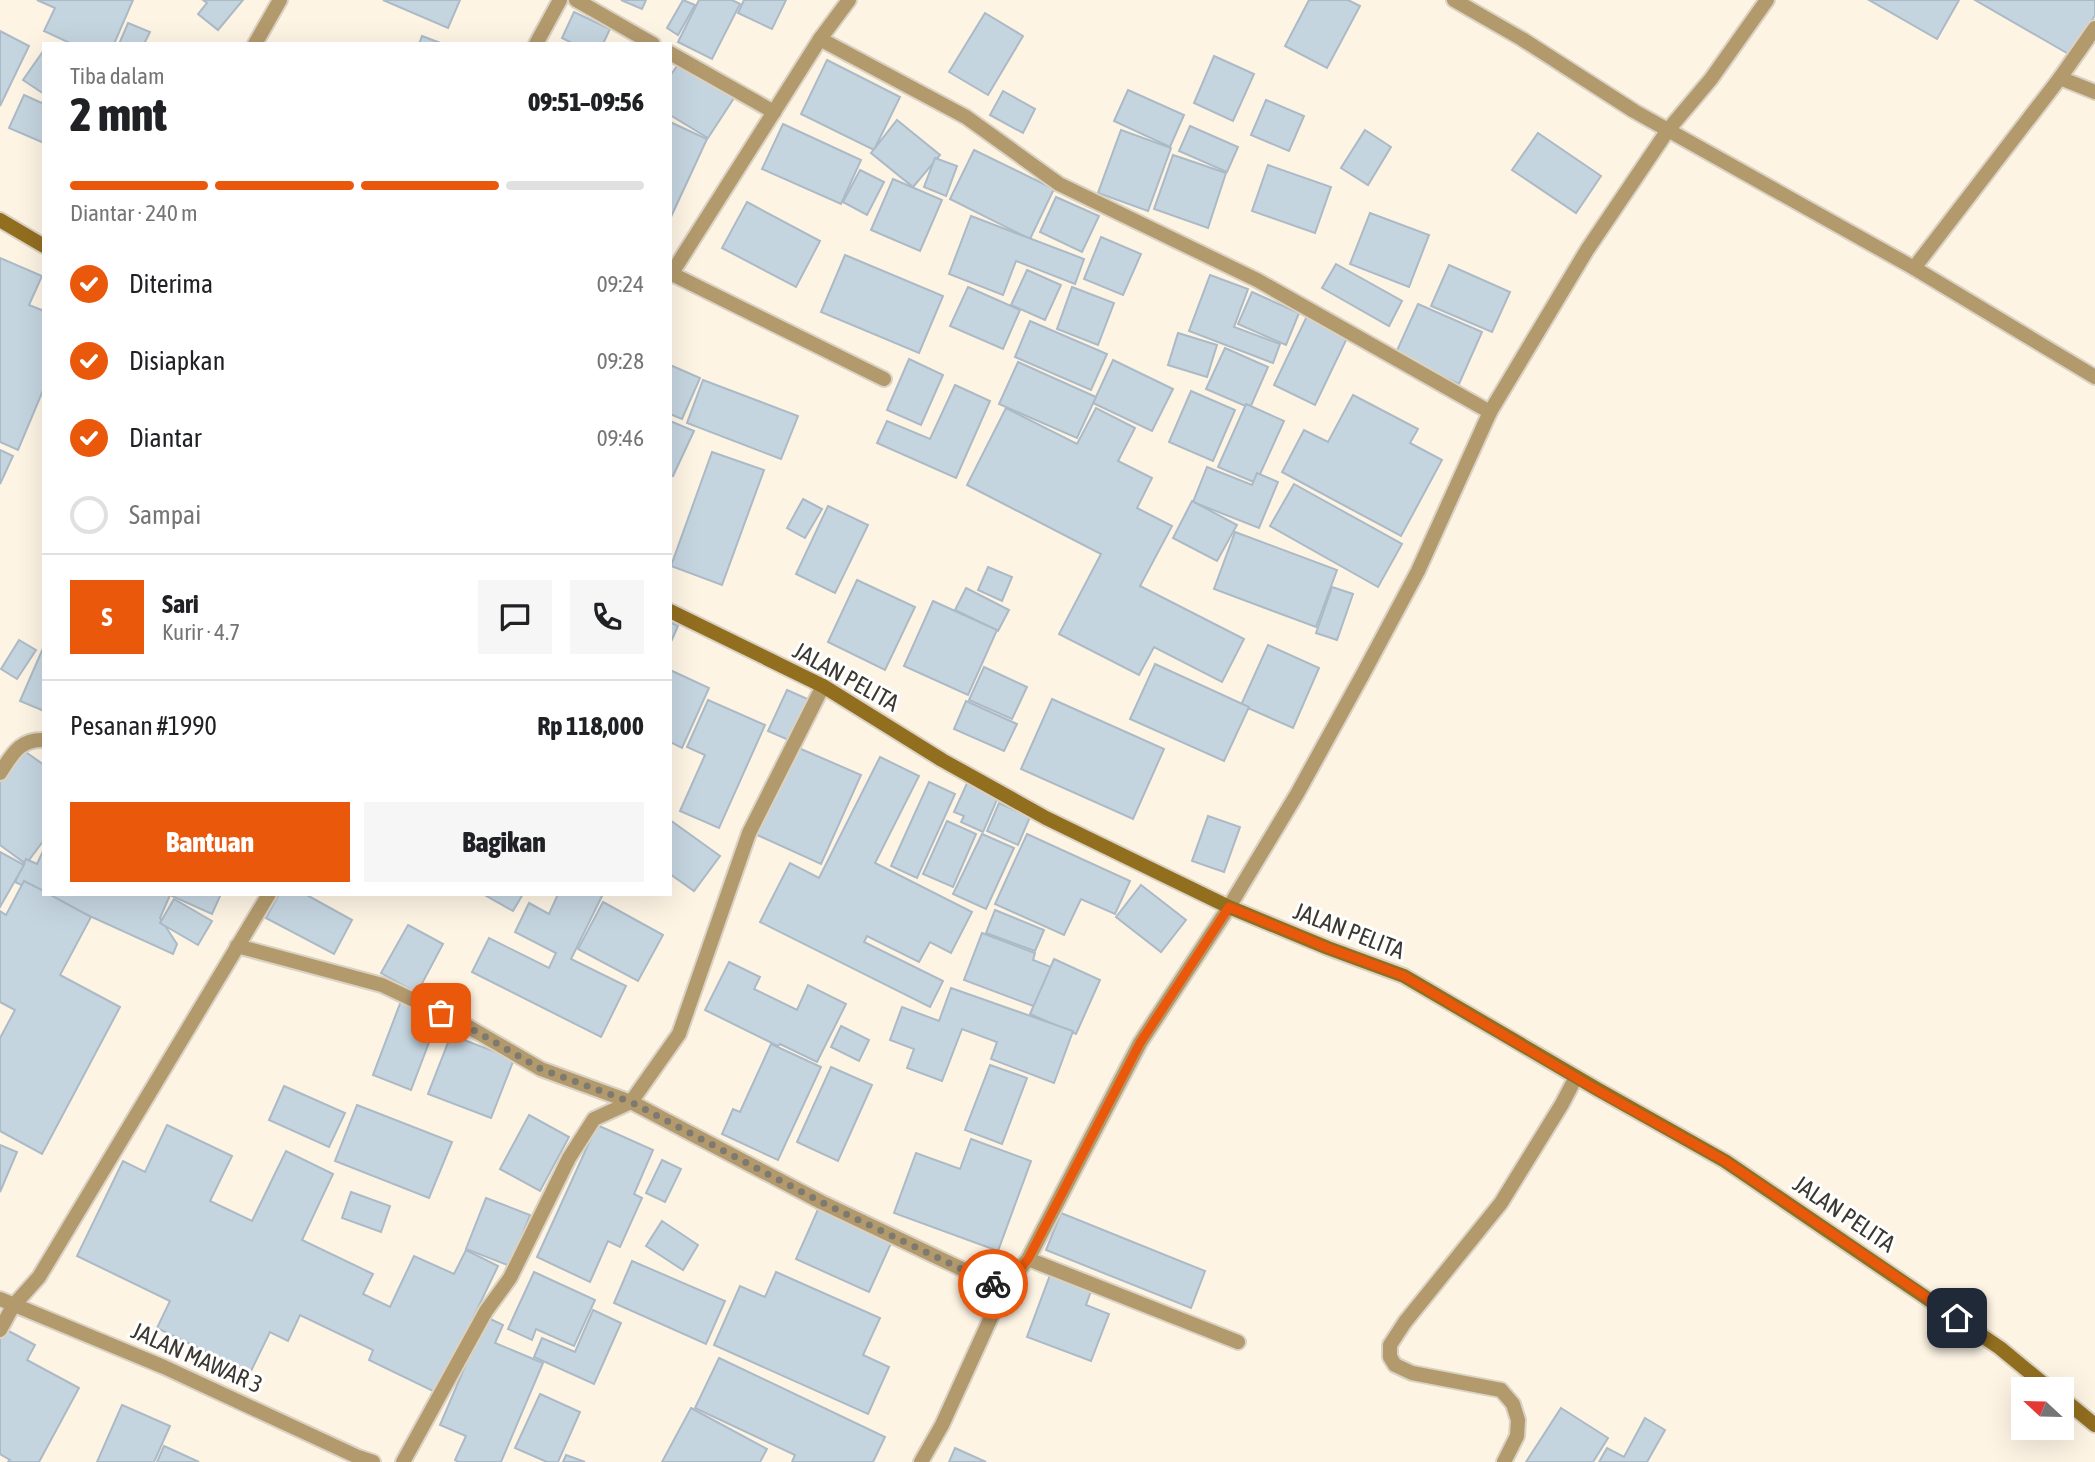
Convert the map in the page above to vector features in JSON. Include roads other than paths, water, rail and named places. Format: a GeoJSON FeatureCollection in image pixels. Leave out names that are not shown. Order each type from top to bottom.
{"type":"FeatureCollection","features":[{"type":"Feature","properties":{"kind":"street"},"geometry":{"type":"LineString","coordinates":[[256,42],[279,0]]}},
{"type":"Feature","properties":{"kind":"street"},"geometry":{"type":"LineString","coordinates":[[537,42],[560,0]]}},
{"type":"Feature","properties":{"kind":"street"},"geometry":{"type":"LineString","coordinates":[[576,0],[650,42]]}},
{"type":"Feature","properties":{"kind":"street"},"geometry":{"type":"LineString","coordinates":[[672,273],[820,39],[849,0]]}},
{"type":"Feature","properties":{"kind":"street"},"geometry":{"type":"LineString","coordinates":[[1454,0],[1522,39],[1668,131],[1914,268],[2095,377]]}},
{"type":"Feature","properties":{"kind":"street"},"geometry":{"type":"LineString","coordinates":[[921,1462],[942,1425],[1004,1289],[1028,1259],[1140,1043],[1229,907],[1297,794],[1418,571],[1490,412],[1587,250],[1668,131],[1712,79],[1767,0]]}},
{"type":"Feature","properties":{"kind":"street"},"geometry":{"type":"LineString","coordinates":[[1914,268],[2060,78],[2095,28]]}},
{"type":"Feature","properties":{"kind":"street"},"geometry":{"type":"LineString","coordinates":[[820,39],[966,117],[1059,184],[1257,280],[1490,412]]}},
{"type":"Feature","properties":{"kind":"street"},"geometry":{"type":"LineString","coordinates":[[672,54],[774,112]]}},
{"type":"Feature","properties":{"kind":"street"},"geometry":{"type":"LineString","coordinates":[[2060,78],[2095,92]]}},
{"type":"Feature","properties":{"kind":"street"},"geometry":{"type":"LineString","coordinates":[[0,220],[42,245]]}},
{"type":"Feature","properties":{"kind":"street"},"geometry":{"type":"LineString","coordinates":[[672,275],[884,379]]}},
{"type":"Feature","properties":{"kind":"street","name":"JALAN PELITA"},"geometry":{"type":"LineString","coordinates":[[672,612],[823,686],[942,760],[1046,818],[1229,907],[1404,976],[1725,1161],[2000,1348],[2035,1377]]}},
{"type":"Feature","properties":{"kind":"street"},"geometry":{"type":"LineString","coordinates":[[404,1462],[486,1311],[510,1278],[569,1158],[594,1119],[631,1102],[679,1034],[750,833],[823,686]]}},
{"type":"Feature","properties":{"kind":"street"},"geometry":{"type":"LineString","coordinates":[[0,773],[16,748],[34,740],[42,740]]}},
{"type":"Feature","properties":{"kind":"street"},"geometry":{"type":"LineString","coordinates":[[0,1330],[7,1303],[39,1277],[268,896]]}},
{"type":"Feature","properties":{"kind":"street"},"geometry":{"type":"LineString","coordinates":[[237,946],[382,985],[460,1022],[541,1069],[631,1102],[821,1202],[1004,1289]]}},
{"type":"Feature","properties":{"kind":"street"},"geometry":{"type":"LineString","coordinates":[[1504,1462],[1517,1436],[1518,1420],[1513,1404],[1501,1390],[1412,1373],[1395,1365],[1390,1357],[1390,1345],[1405,1322],[1502,1203],[1576,1077]]}},
{"type":"Feature","properties":{"kind":"street"},"geometry":{"type":"LineString","coordinates":[[1028,1259],[1238,1342]]}},
{"type":"Feature","properties":{"kind":"street","name":"JALAN MAWAR 3"},"geometry":{"type":"LineString","coordinates":[[7,1303],[164,1367],[373,1462]]}},
{"type":"Feature","properties":{"kind":"street"},"geometry":{"type":"LineString","coordinates":[[2074,1408],[2095,1425]]}}]}
